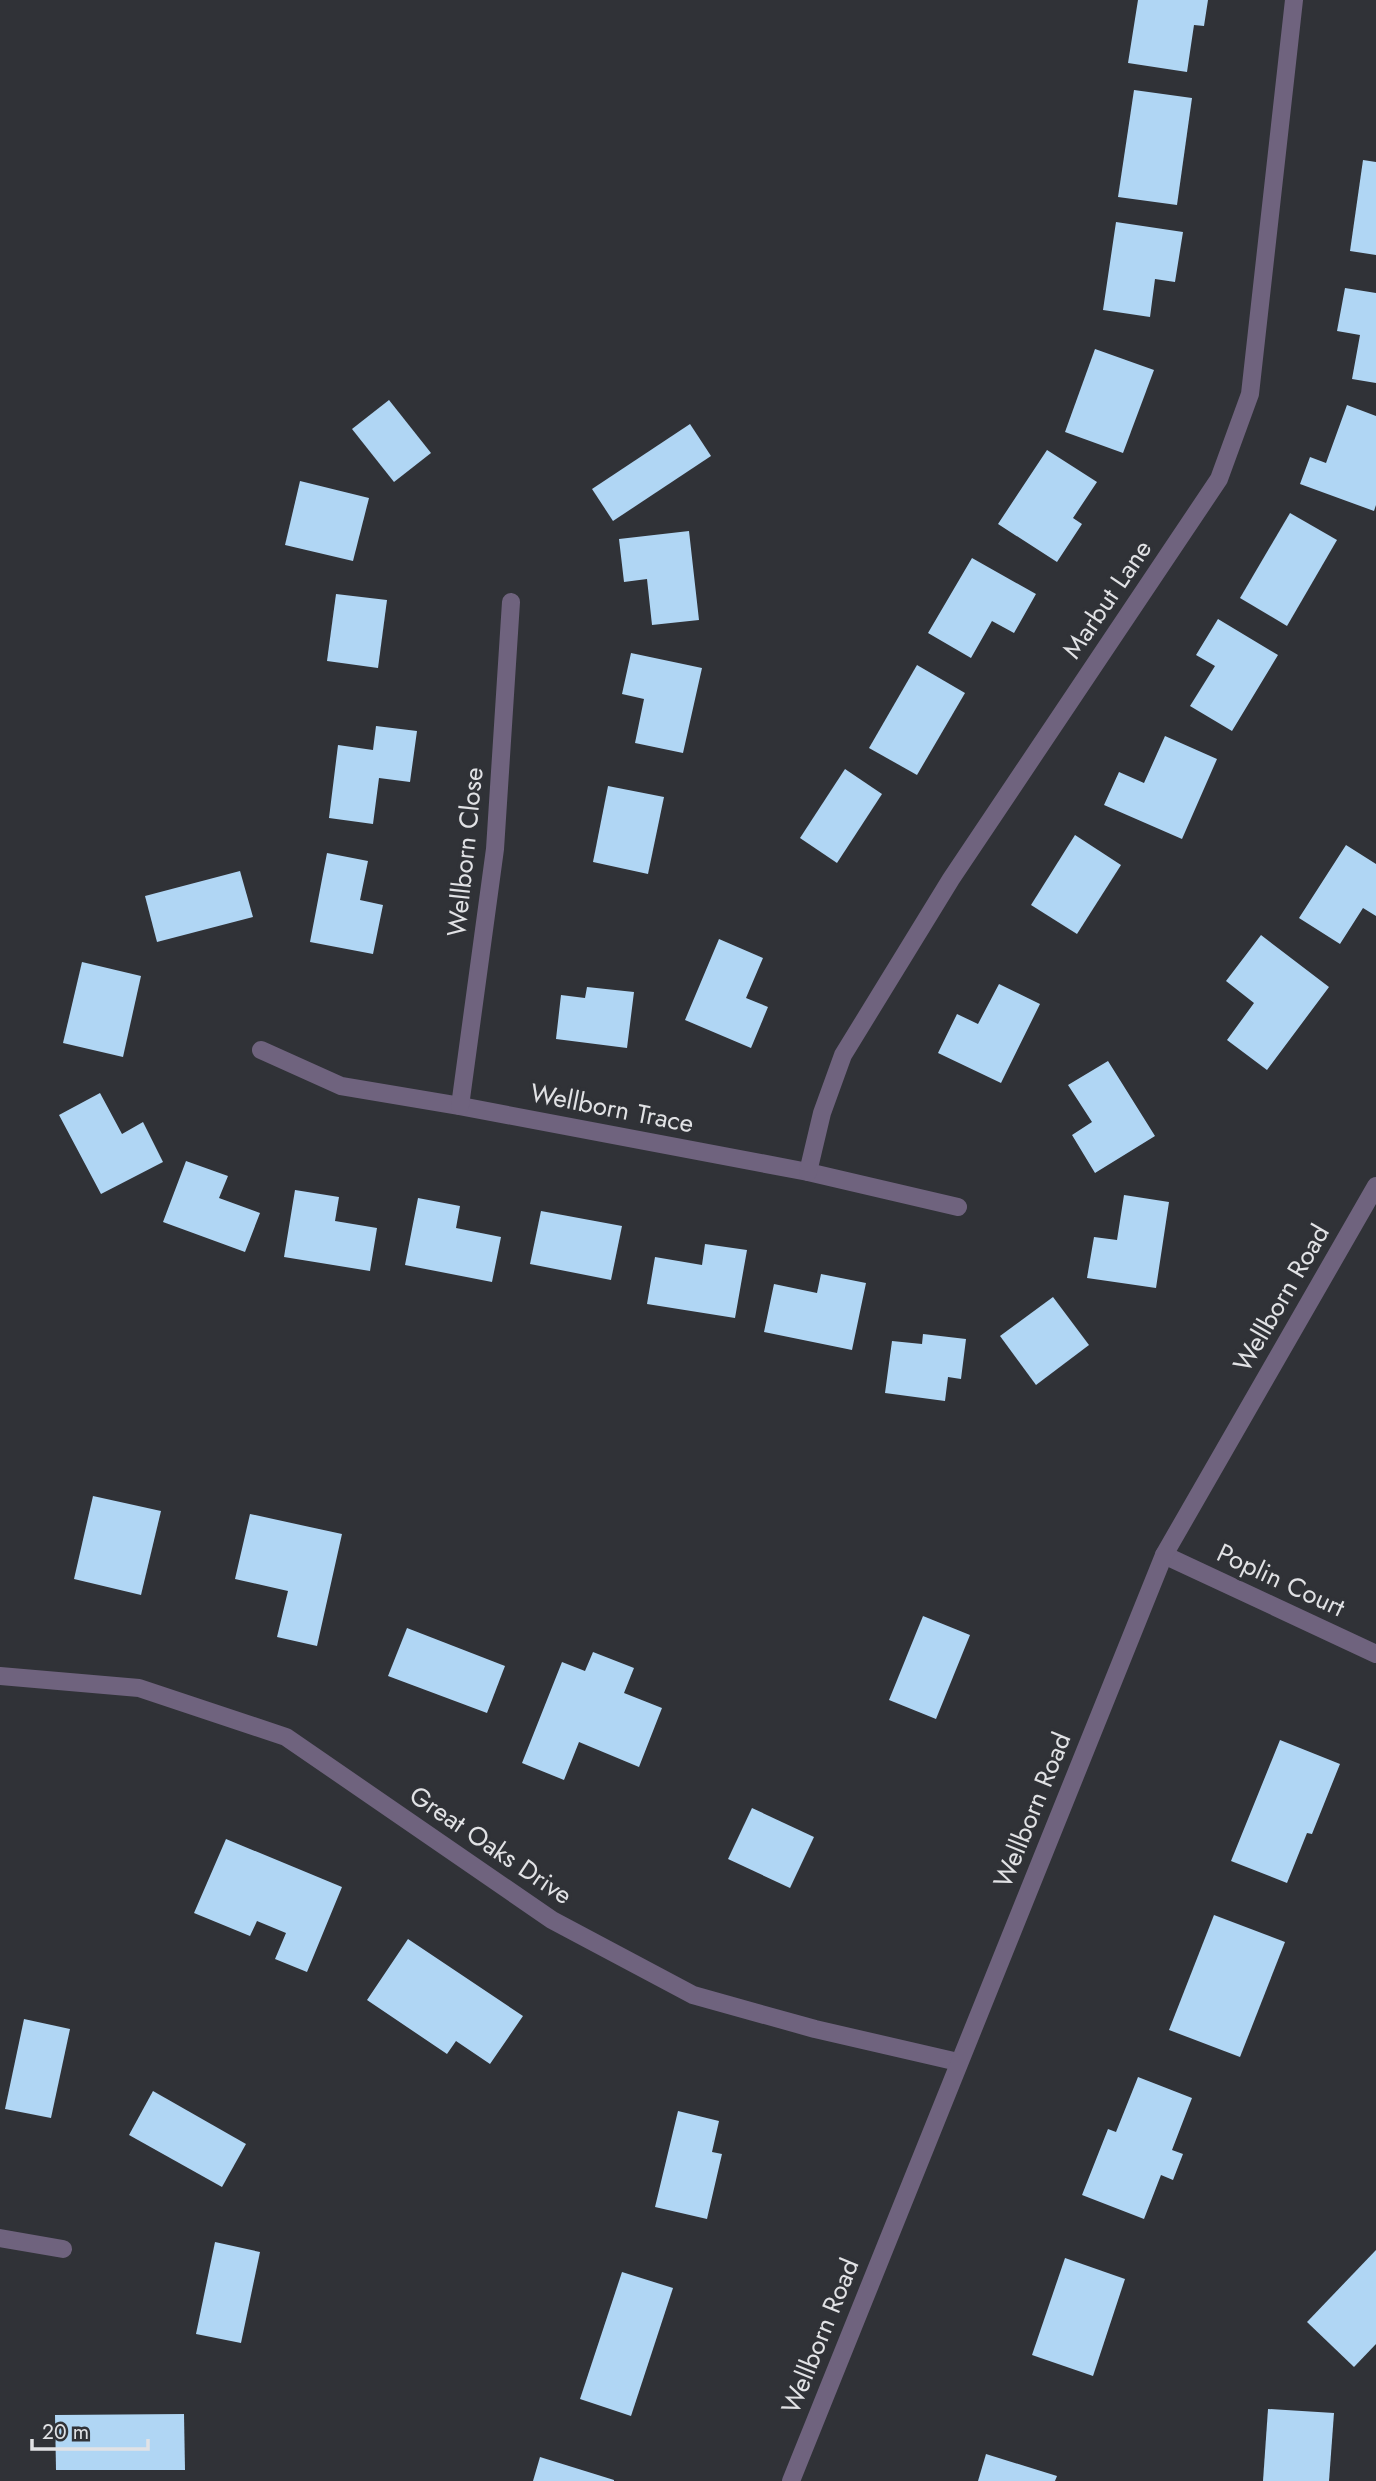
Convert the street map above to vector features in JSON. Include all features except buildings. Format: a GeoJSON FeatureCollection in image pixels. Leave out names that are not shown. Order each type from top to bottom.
{"type":"FeatureCollection","features":[{"type":"Feature","properties":{"kind":"street","name":"Marbut Lane"},"geometry":{"type":"LineString","coordinates":[[808,1172],[822,1113],[843,1055],[951,880],[1219,479],[1250,394],[1294,0]]}},
{"type":"Feature","properties":{"kind":"street","name":"Wellborn Close"},"geometry":{"type":"LineString","coordinates":[[460,1106],[495,849],[511,602]]}},
{"type":"Feature","properties":{"kind":"street","name":"Wellborn Trace"},"geometry":{"type":"LineString","coordinates":[[261,1050],[341,1086],[808,1172],[958,1207]]}},
{"type":"Feature","properties":{"kind":"street","name":"Wellborn Road"},"geometry":{"type":"LineString","coordinates":[[791,2481],[1164,1555],[1376,1186]]}},
{"type":"Feature","properties":{"kind":"street","name":"Poplin Court"},"geometry":{"type":"LineString","coordinates":[[1164,1555],[1376,1654]]}},
{"type":"Feature","properties":{"kind":"street","name":"Great Oaks Drive"},"geometry":{"type":"LineString","coordinates":[[0,1676],[139,1688],[286,1737],[552,1920],[693,1995],[815,2029],[958,2062]]}},
{"type":"Feature","properties":{"kind":"street"},"geometry":{"type":"LineString","coordinates":[[0,2238],[63,2249]]}}]}
